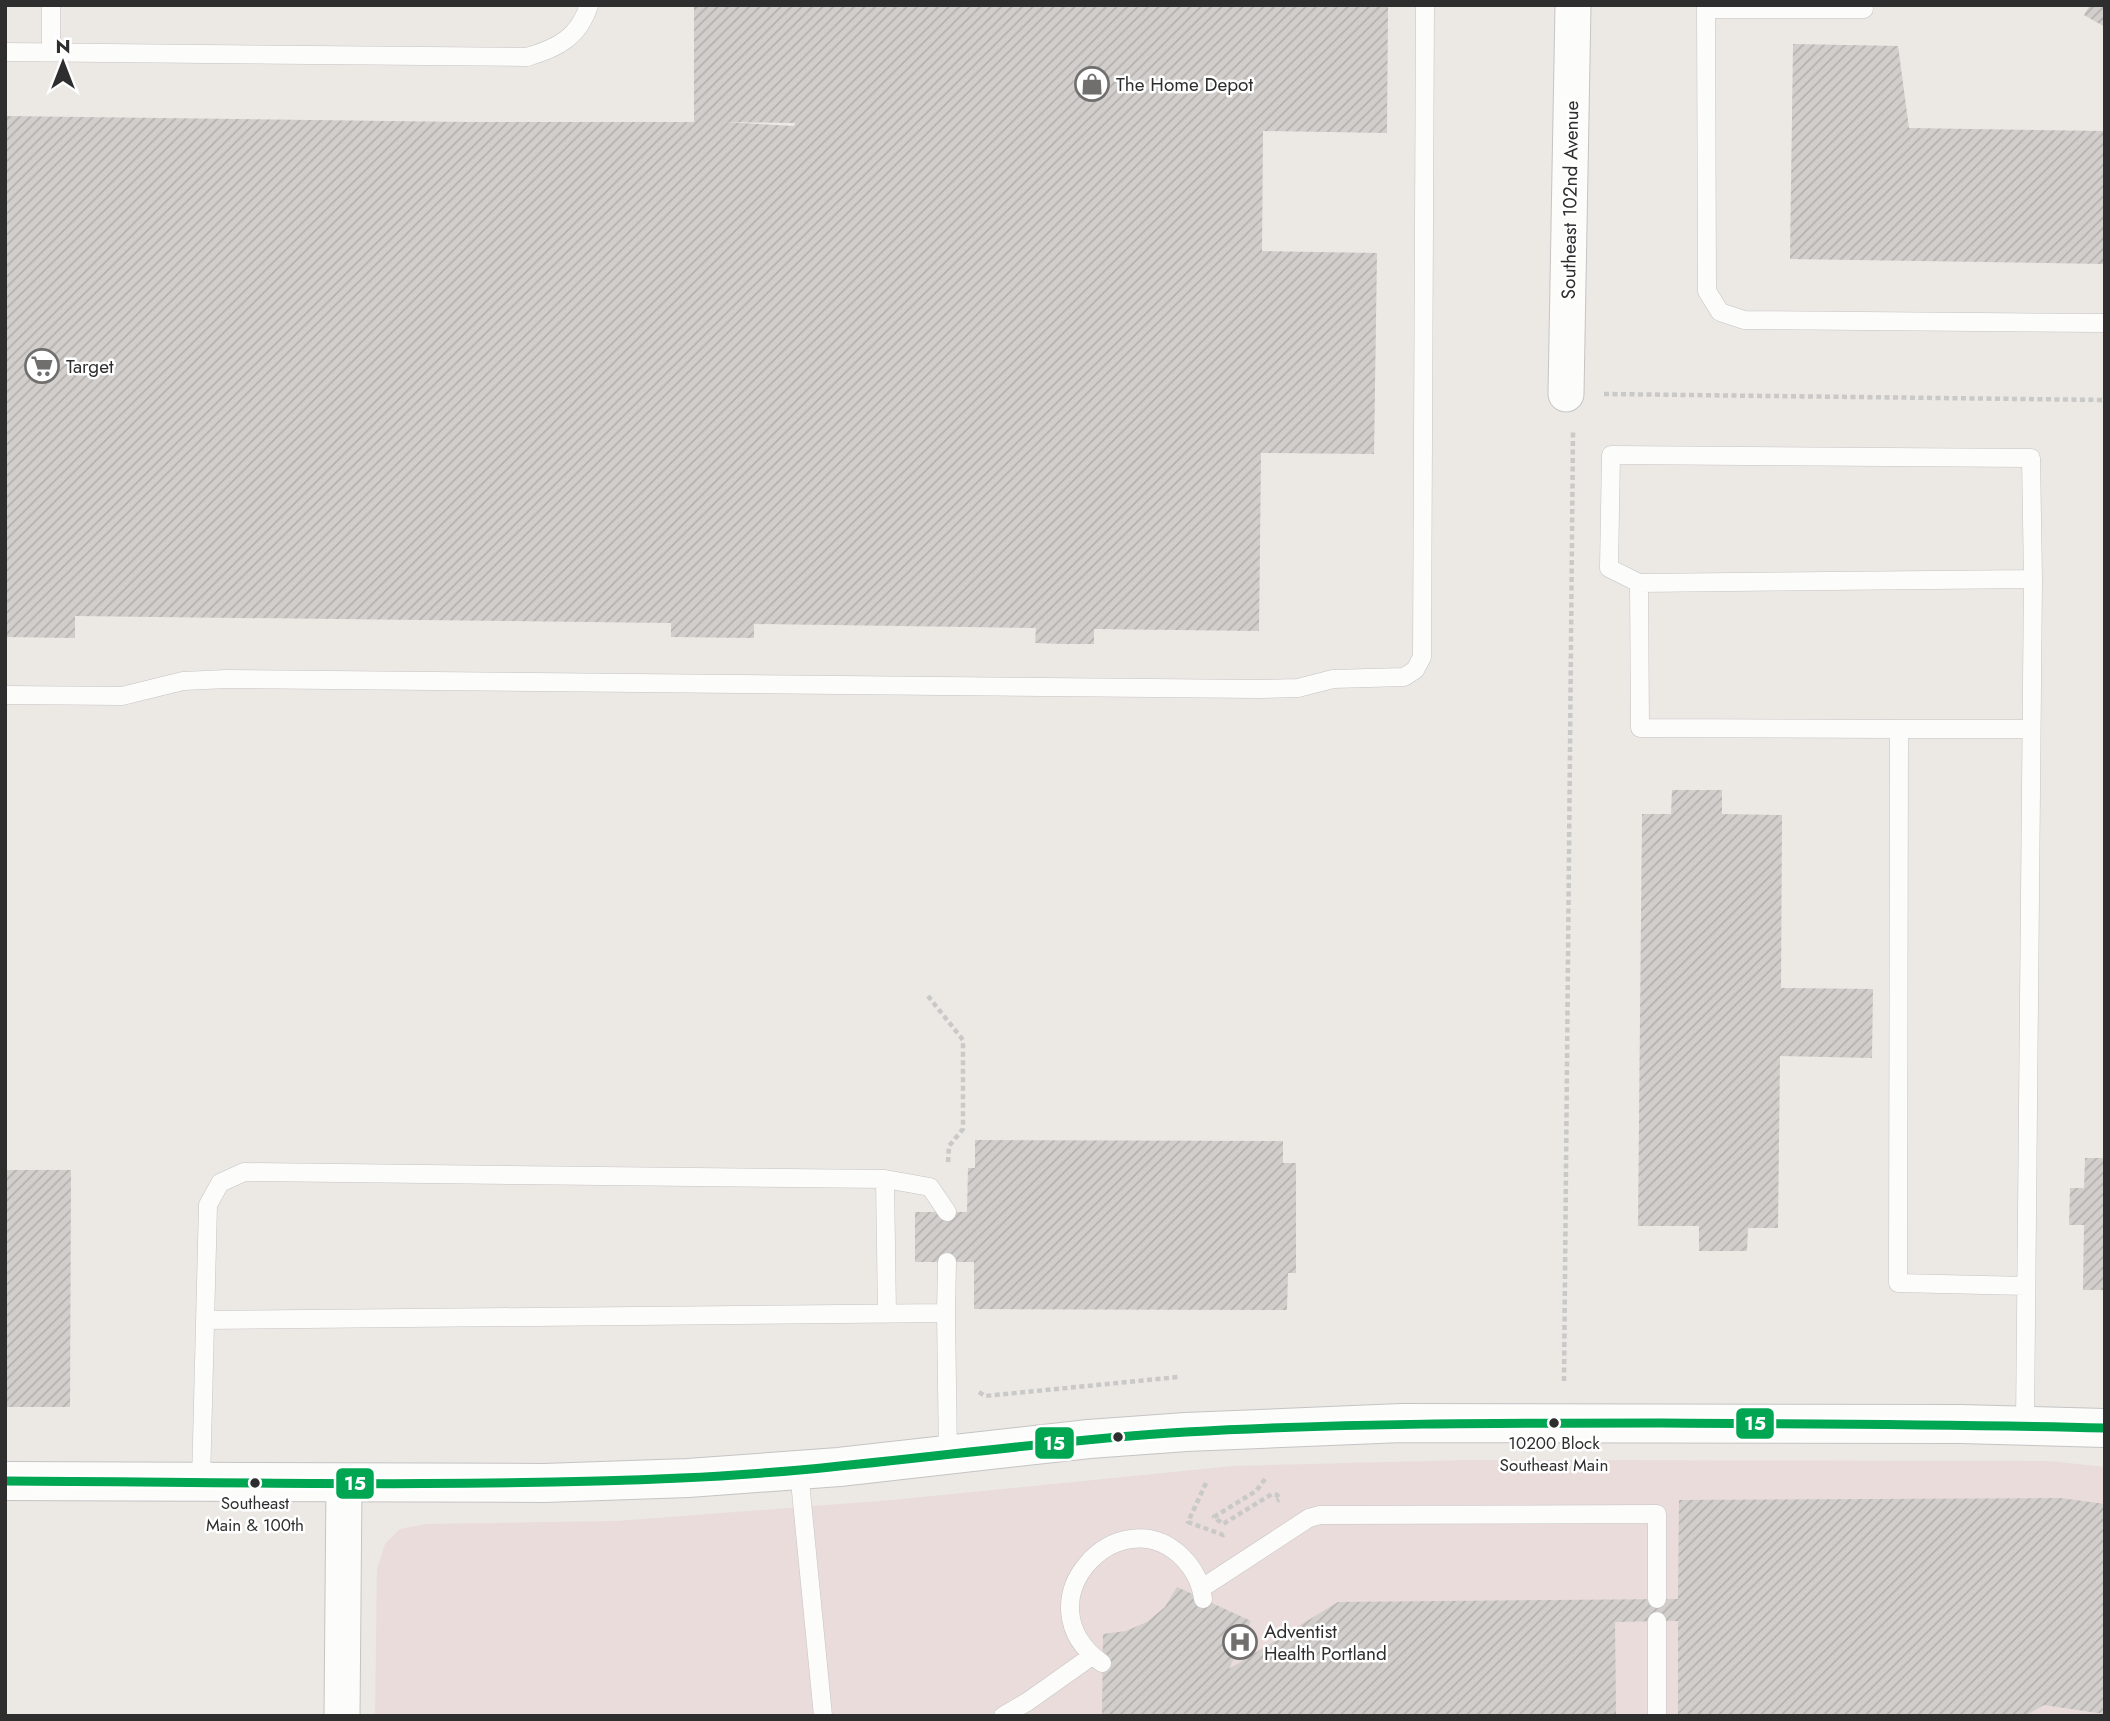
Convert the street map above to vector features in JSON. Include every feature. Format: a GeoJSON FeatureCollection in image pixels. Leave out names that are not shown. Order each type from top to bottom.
{"type":"FeatureCollection","features":[{"type":"Feature","properties":{"kind":"street","name":"Southeast 102nd Avenue"},"geometry":{"type":"LineString","coordinates":[[1566,394],[1573,5]]}},
{"type":"Feature","properties":{"kind":"street"},"geometry":{"type":"LineString","coordinates":[[5,1481],[544,1483],[688,1478],[948,1457],[1089,1439],[1402,1423],[2025,1424],[2105,1428]]}},
{"type":"Feature","properties":{"kind":"street"},"geometry":{"type":"LineString","coordinates":[[342,1716],[344,1483]]}},
{"type":"Feature","properties":{"kind":"lane"},"geometry":{"type":"LineString","coordinates":[[51,5],[51,52]]}},
{"type":"Feature","properties":{"kind":"lane"},"geometry":{"type":"LineString","coordinates":[[5,52],[527,57],[554,49],[584,23],[589,5]]}},
{"type":"Feature","properties":{"kind":"lane"},"geometry":{"type":"LineString","coordinates":[[5,695],[122,696],[183,681],[227,679],[1259,689],[1298,688],[1333,679],[1404,677],[1415,670],[1422,657],[1425,5]]}},
{"type":"Feature","properties":{"kind":"lane"},"geometry":{"type":"LineString","coordinates":[[1864,9],[1706,7],[1707,291],[1720,312],[1744,320],[2105,323]]}},
{"type":"Feature","properties":{"kind":"lane"},"geometry":{"type":"LineString","coordinates":[[2025,1424],[2033,579],[2031,458],[1612,455],[1609,568],[1639,583],[2033,579]]}},
{"type":"Feature","properties":{"kind":"lane"},"geometry":{"type":"LineString","coordinates":[[1639,583],[1640,728],[2031,729]]}},
{"type":"Feature","properties":{"kind":"lane"},"geometry":{"type":"LineString","coordinates":[[1899,729],[1898,1283],[2026,1286]]}},
{"type":"Feature","properties":{"kind":"lane"},"geometry":{"type":"LineString","coordinates":[[201,1482],[208,1205],[220,1183],[244,1172],[885,1179],[930,1187],[947,1212]]}},
{"type":"Feature","properties":{"kind":"lane"},"geometry":{"type":"LineString","coordinates":[[885,1179],[887,1314]]}},
{"type":"Feature","properties":{"kind":"lane"},"geometry":{"type":"LineString","coordinates":[[947,1262],[948,1457]]}},
{"type":"Feature","properties":{"kind":"lane"},"geometry":{"type":"LineString","coordinates":[[205,1320],[946,1313]]}},
{"type":"Feature","properties":{"kind":"lane"},"geometry":{"type":"LineString","coordinates":[[799,1471],[823,1716]]}},
{"type":"Feature","properties":{"kind":"lane"},"geometry":{"type":"LineString","coordinates":[[1003,1716],[1097,1659],[1081,1643],[1073,1627],[1070,1610],[1073,1585],[1085,1564],[1104,1548],[1128,1540],[1153,1541],[1175,1551],[1192,1567],[1202,1594],[1309,1518],[1320,1515],[1657,1514],[1657,1600]]}},
{"type":"Feature","properties":{"kind":"lane"},"geometry":{"type":"LineString","coordinates":[[1657,1621],[1657,1716]]}},
{"type":"Feature","properties":{"kind":"path"},"geometry":{"type":"LineString","coordinates":[[1564,1424],[1574,439],[1566,394],[2105,400]]}},
{"type":"Feature","properties":{"kind":"path"},"geometry":{"type":"LineString","coordinates":[[928,996],[963,1040],[963,1129],[948,1146],[947,1173]]}},
{"type":"Feature","properties":{"kind":"path"},"geometry":{"type":"LineString","coordinates":[[977,1390],[985,1396],[1178,1377]]}},
{"type":"Feature","properties":{"kind":"path"},"geometry":{"type":"LineString","coordinates":[[1265,1479],[1256,1491],[1214,1517],[1223,1524],[1272,1494],[1277,1495],[1280,1499],[1268,1507]]}},
{"type":"Feature","properties":{"kind":"path"},"geometry":{"type":"LineString","coordinates":[[1206,1483],[1188,1522],[1223,1535],[1234,1528]]}},
{"type":"Feature","properties":{"kind":"shaded area","name":"Adventist Health Portland"},"geometry":{"type":"Polygon","coordinates":[[[1468,1460],[2050,1461],[2105,1467],[2105,1716],[375,1716],[377,1569],[385,1544],[400,1529],[426,1524],[617,1521],[892,1500],[1233,1466],[1468,1460]]]}},
{"type":"Feature","properties":{"kind":"building"},"geometry":{"type":"Polygon","coordinates":[[[694,5],[1388,5],[1387,133],[1263,131],[1262,251],[1377,253],[1374,454],[1261,453],[1259,631],[1094,629],[1094,644],[1066,644],[1035,643],[1036,628],[754,624],[754,638],[671,637],[671,623],[75,616],[75,638],[5,637],[5,116],[694,122],[694,5]],[[723,122],[794,126],[795,123],[723,122]]]}},
{"type":"Feature","properties":{"kind":"building"},"geometry":{"type":"Polygon","coordinates":[[[2090,5],[2105,5],[2105,27],[2084,15],[2090,5]]]}},
{"type":"Feature","properties":{"kind":"building"},"geometry":{"type":"Polygon","coordinates":[[[1793,44],[1898,46],[1909,128],[2105,131],[2105,264],[1790,259],[1793,44]]]}},
{"type":"Feature","properties":{"kind":"building"},"geometry":{"type":"Polygon","coordinates":[[[1672,790],[1722,790],[1722,814],[1782,815],[1781,988],[1873,989],[1872,1058],[1780,1056],[1778,1228],[1748,1228],[1747,1251],[1699,1251],[1699,1226],[1638,1226],[1642,814],[1671,814],[1672,790]]]}},
{"type":"Feature","properties":{"kind":"building"},"geometry":{"type":"Polygon","coordinates":[[[975,1140],[1283,1141],[1283,1163],[1296,1163],[1296,1273],[1288,1273],[1287,1310],[974,1309],[974,1262],[915,1262],[915,1212],[967,1212],[968,1168],[975,1168],[975,1140]]]}},
{"type":"Feature","properties":{"kind":"building"},"geometry":{"type":"Polygon","coordinates":[[[2085,1158],[2105,1158],[2105,1290],[2083,1290],[2084,1225],[2069,1225],[2070,1188],[2084,1188],[2085,1158]]]}},
{"type":"Feature","properties":{"kind":"building"},"geometry":{"type":"Polygon","coordinates":[[[5,1170],[71,1170],[70,1407],[5,1407],[5,1170]]]}},
{"type":"Feature","properties":{"kind":"building"},"geometry":{"type":"Polygon","coordinates":[[[2060,1498],[2105,1504],[2105,1714],[2044,1705],[2025,1716],[1678,1716],[1678,1621],[1657,1621],[1615,1622],[1616,1716],[1102,1716],[1103,1634],[1126,1631],[1147,1622],[1165,1607],[1177,1587],[1251,1621],[1229,1669],[1338,1602],[1678,1599],[1679,1500],[2060,1498]]]}},
{"type":"Feature","properties":{"kind":"transit line","name":"15"},"geometry":{"type":"LineString","coordinates":[[5,1481],[428,1484],[681,1478],[807,1469],[1060,1442],[1186,1432],[1364,1425],[1661,1423],[2105,1428]]}},
{"type":"Feature","properties":{"kind":"place","name":"The Home Depot"},"geometry":{"type":"Point","coordinates":[1092,84]}},
{"type":"Feature","properties":{"kind":"place","name":"Target"},"geometry":{"type":"Point","coordinates":[42,366]}},
{"type":"Feature","properties":{"kind":"place","name":"10200 Block Southeast Main"},"geometry":{"type":"Point","coordinates":[1554,1423]}},
{"type":"Feature","properties":{"kind":"place","name":"Southeast Main & 100th"},"geometry":{"type":"Point","coordinates":[255,1483]}},
{"type":"Feature","properties":{"kind":"place","name":"Adventist Health Portland"},"geometry":{"type":"Point","coordinates":[1240,1642]}}]}
